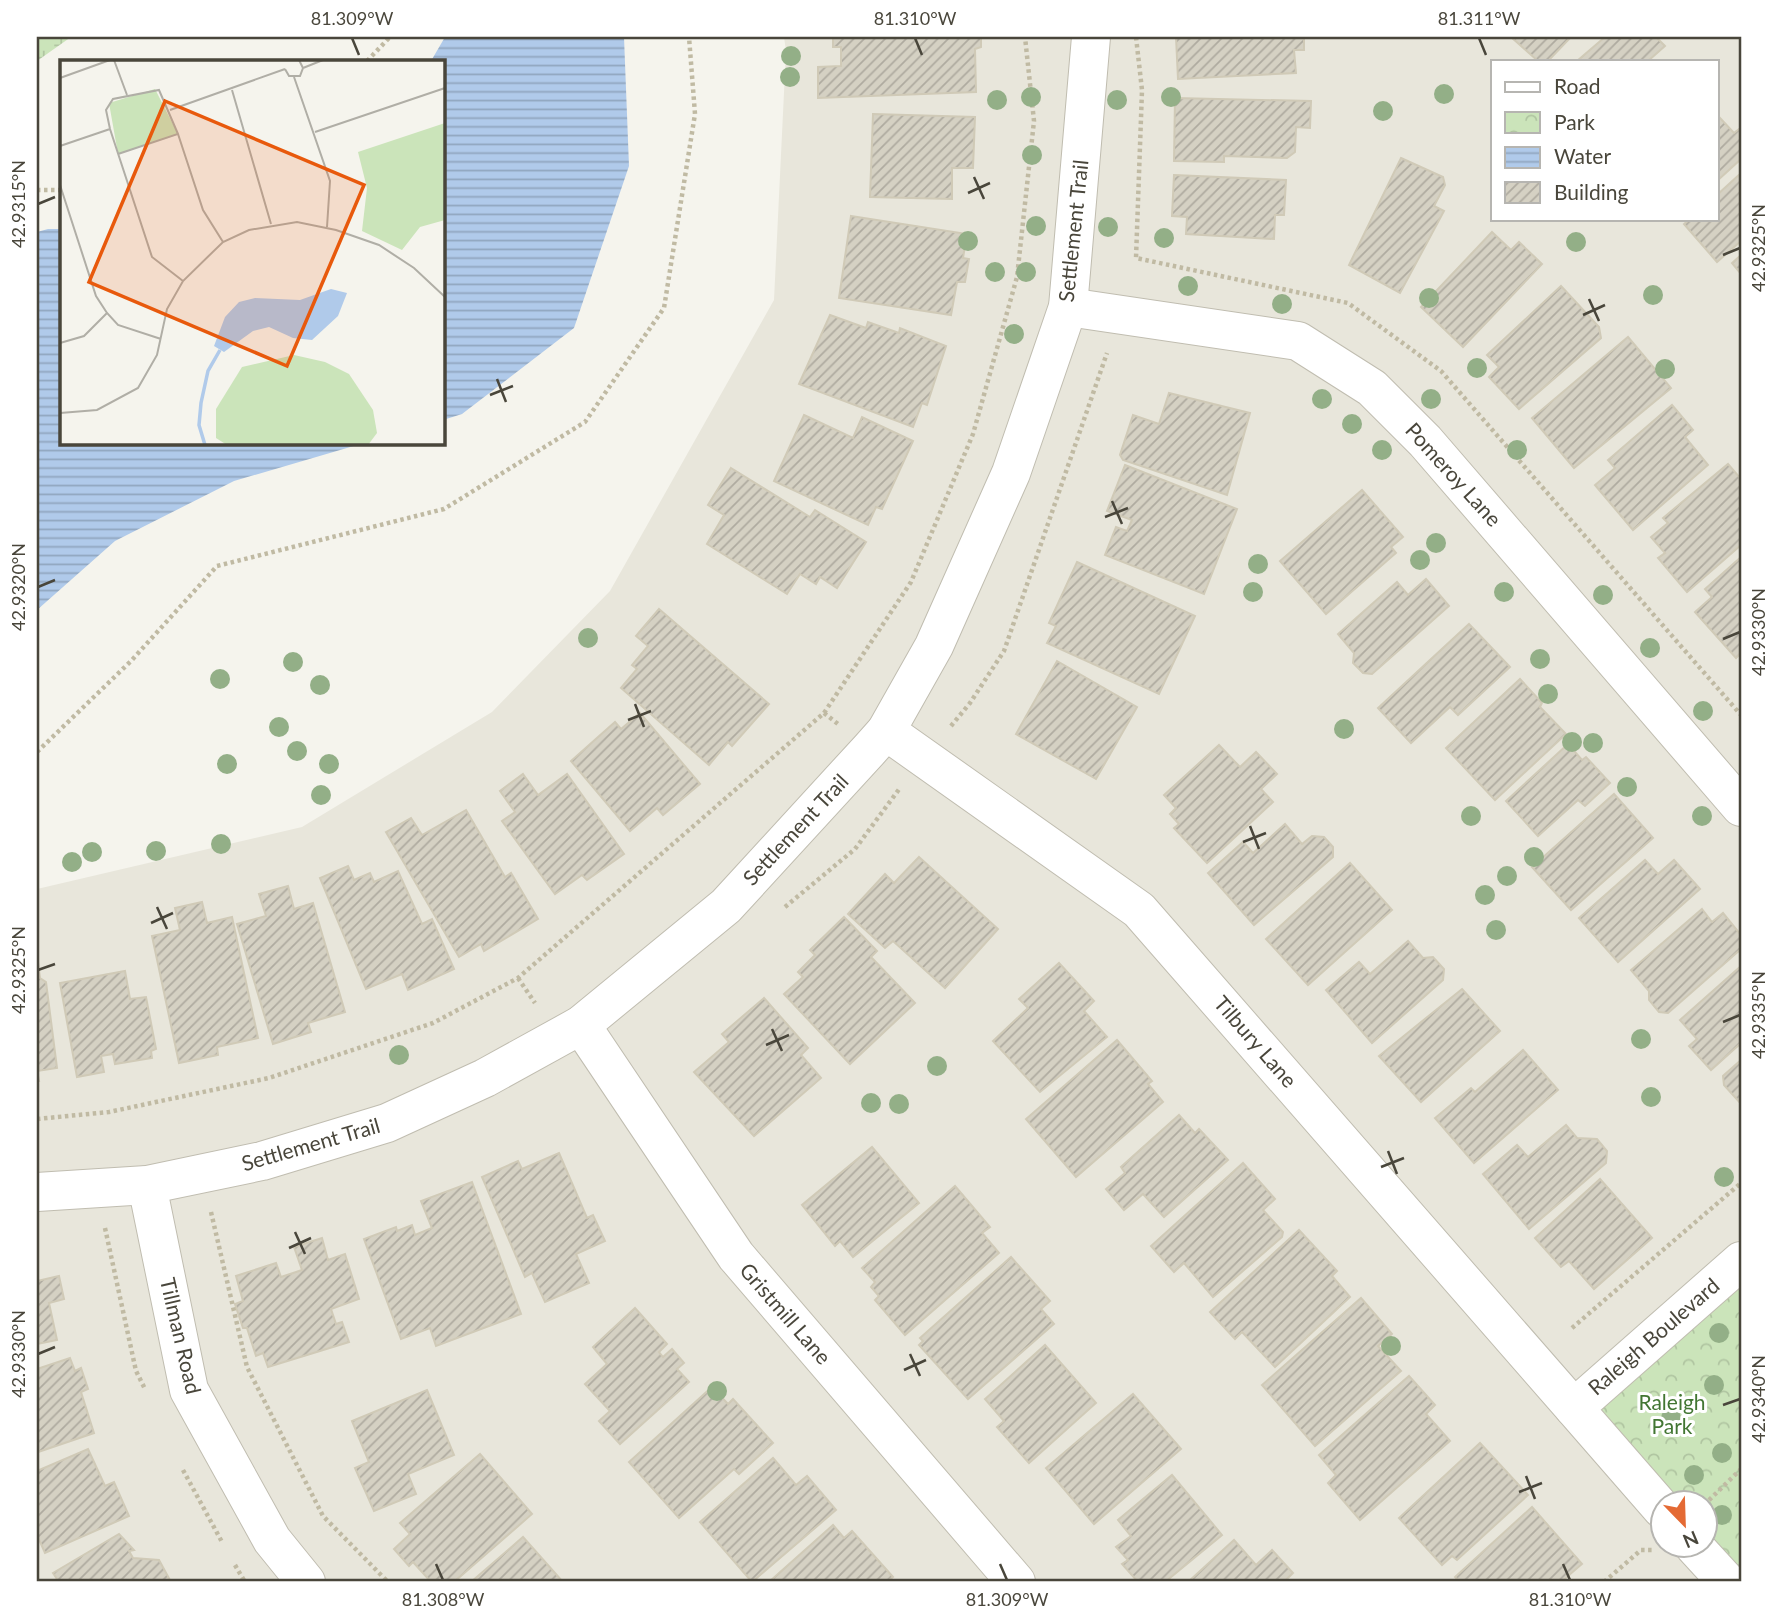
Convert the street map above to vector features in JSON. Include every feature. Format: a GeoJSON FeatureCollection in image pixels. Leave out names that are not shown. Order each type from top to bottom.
{"type":"FeatureCollection","features":[{"type":"Feature","properties":{"kind":"street","name":"Settlement Trail"},"geometry":{"type":"LineString","coordinates":[[37,1192],[147,1185],[262,1161],[387,1123],[485,1078],[581,1024],[726,906],[887,731],[933,646],[1011,473],[1068,307],[1091,37]]}},
{"type":"Feature","properties":{"kind":"street","name":"Pomeroy Lane"},"geometry":{"type":"LineString","coordinates":[[1068,307],[1298,341],[1372,388],[1425,441],[1741,807]]}},
{"type":"Feature","properties":{"kind":"street","name":"Tilbury Lane"},"geometry":{"type":"LineString","coordinates":[[887,731],[1139,909],[1574,1408]]}},
{"type":"Feature","properties":{"kind":"street","name":"Gristmill Lane"},"geometry":{"type":"LineString","coordinates":[[581,1024],[736,1256],[1016,1582]]}},
{"type":"Feature","properties":{"kind":"street","name":"Tillman Road"},"geometry":{"type":"LineString","coordinates":[[147,1185],[189,1390],[272,1540],[306,1582]]}},
{"type":"Feature","properties":{"kind":"street","name":"Raleigh Boulevard"},"geometry":{"type":"LineString","coordinates":[[1648,1518],[1574,1408],[1741,1261]]}},
{"type":"Feature","properties":{"kind":"path"},"geometry":{"type":"LineString","coordinates":[[368,60],[390,37]]}},
{"type":"Feature","properties":{"kind":"path"},"geometry":{"type":"LineString","coordinates":[[37,752],[131,661],[217,566],[444,509],[585,422],[664,308],[695,114],[689,37]]}},
{"type":"Feature","properties":{"kind":"path"},"geometry":{"type":"LineString","coordinates":[[37,1119],[109,1112],[269,1078],[433,1023],[518,978],[824,713],[911,582],[973,434],[1017,277],[1034,121],[1026,37]]}},
{"type":"Feature","properties":{"kind":"path"},"geometry":{"type":"LineString","coordinates":[[37,190],[60,190]]}},
{"type":"Feature","properties":{"kind":"path"},"geometry":{"type":"LineString","coordinates":[[943,735],[970,703],[1004,651],[1111,342]]}},
{"type":"Feature","properties":{"kind":"path"},"geometry":{"type":"LineString","coordinates":[[782,909],[855,849],[908,779]]}},
{"type":"Feature","properties":{"kind":"path"},"geometry":{"type":"LineString","coordinates":[[1572,1328],[1741,1184]]}},
{"type":"Feature","properties":{"kind":"path"},"geometry":{"type":"LineString","coordinates":[[209,1203],[247,1367],[323,1516],[388,1582]]}},
{"type":"Feature","properties":{"kind":"path"},"geometry":{"type":"LineString","coordinates":[[1718,1492],[1741,1469]]}},
{"type":"Feature","properties":{"kind":"path"},"geometry":{"type":"LineString","coordinates":[[1604,1582],[1640,1550],[1648,1550]]}},
{"type":"Feature","properties":{"kind":"shaded area"},"geometry":{"type":"Polygon","coordinates":[[[784,37],[1741,37],[1741,1582],[37,1582],[37,889],[302,827],[492,712],[610,591],[774,300],[786,51],[784,37]]]}},
{"type":"Feature","properties":{"kind":"green space"},"geometry":{"type":"Polygon","coordinates":[[[37,37],[71,37],[37,61],[37,37]]]}},
{"type":"Feature","properties":{"kind":"green space","name":"Raleigh Park"},"geometry":{"type":"Polygon","coordinates":[[[1741,1261],[1741,1582],[1718,1560],[1718,1490],[1649,1490],[1574,1408],[1741,1261]]]}},
{"type":"Feature","properties":{"kind":"water"},"geometry":{"type":"Polygon","coordinates":[[[445,37],[624,37],[629,166],[574,328],[462,414],[444,420],[444,60],[432,60],[445,37]]]}},
{"type":"Feature","properties":{"kind":"water"},"geometry":{"type":"Polygon","coordinates":[[[60,229],[60,444],[361,444],[234,481],[115,541],[37,610],[37,232],[60,229]]]}},
{"type":"Feature","properties":{"kind":"building"},"geometry":{"type":"Polygon","coordinates":[[[833,37],[981,37],[981,47],[975,49],[976,92],[818,98],[818,67],[841,66],[841,47],[833,47],[833,37]]]}},
{"type":"Feature","properties":{"kind":"building"},"geometry":{"type":"Polygon","coordinates":[[[1176,37],[1304,37],[1304,50],[1294,50],[1296,73],[1178,79],[1176,37]]]}},
{"type":"Feature","properties":{"kind":"building"},"geometry":{"type":"Polygon","coordinates":[[[1511,37],[1571,37],[1549,60],[1537,60],[1511,37]]]}},
{"type":"Feature","properties":{"kind":"building"},"geometry":{"type":"Polygon","coordinates":[[[1605,37],[1656,37],[1665,46],[1649,60],[1578,60],[1605,37]]]}},
{"type":"Feature","properties":{"kind":"building"},"geometry":{"type":"Polygon","coordinates":[[[1175,98],[1311,101],[1310,128],[1296,127],[1295,152],[1287,158],[1224,156],[1224,162],[1174,161],[1175,98]]]}},
{"type":"Feature","properties":{"kind":"building"},"geometry":{"type":"Polygon","coordinates":[[[873,114],[975,117],[973,168],[952,168],[952,199],[870,197],[873,114]]]}},
{"type":"Feature","properties":{"kind":"building"},"geometry":{"type":"Polygon","coordinates":[[[1720,118],[1734,133],[1739,129],[1741,131],[1741,159],[1718,180],[1720,118]]]}},
{"type":"Feature","properties":{"kind":"building"},"geometry":{"type":"Polygon","coordinates":[[[1401,158],[1443,177],[1445,185],[1434,206],[1444,211],[1400,293],[1349,265],[1401,158]]]}},
{"type":"Feature","properties":{"kind":"building"},"geometry":{"type":"Polygon","coordinates":[[[1741,173],[1741,241],[1717,262],[1684,224],[1689,220],[1718,220],[1718,194],[1741,173]]]}},
{"type":"Feature","properties":{"kind":"building"},"geometry":{"type":"Polygon","coordinates":[[[1174,175],[1286,180],[1284,215],[1275,215],[1274,239],[1186,234],[1187,217],[1172,216],[1174,175]]]}},
{"type":"Feature","properties":{"kind":"building"},"geometry":{"type":"Polygon","coordinates":[[[851,216],[967,234],[963,258],[969,259],[965,282],[957,282],[951,315],[839,298],[851,216]]]}},
{"type":"Feature","properties":{"kind":"building"},"geometry":{"type":"Polygon","coordinates":[[[1492,232],[1511,250],[1519,242],[1542,264],[1463,347],[1421,307],[1492,232]]]}},
{"type":"Feature","properties":{"kind":"building"},"geometry":{"type":"Polygon","coordinates":[[[1741,255],[1741,274],[1732,263],[1741,255]]]}},
{"type":"Feature","properties":{"kind":"building"},"geometry":{"type":"Polygon","coordinates":[[[1561,286],[1599,327],[1601,338],[1519,409],[1489,377],[1499,367],[1487,355],[1561,286]]]}},
{"type":"Feature","properties":{"kind":"building"},"geometry":{"type":"Polygon","coordinates":[[[830,315],[866,328],[868,322],[899,333],[900,328],[946,346],[927,405],[922,403],[913,427],[799,384],[830,315]]]}},
{"type":"Feature","properties":{"kind":"building"},"geometry":{"type":"Polygon","coordinates":[[[1628,337],[1671,388],[1574,468],[1532,418],[1628,337]]]}},
{"type":"Feature","properties":{"kind":"building"},"geometry":{"type":"Polygon","coordinates":[[[1169,393],[1250,413],[1227,495],[1123,460],[1120,455],[1133,415],[1159,424],[1169,393]]]}},
{"type":"Feature","properties":{"kind":"building"},"geometry":{"type":"Polygon","coordinates":[[[1672,405],[1693,430],[1685,437],[1708,465],[1633,530],[1595,485],[1615,468],[1608,460],[1672,405]]]}},
{"type":"Feature","properties":{"kind":"building"},"geometry":{"type":"Polygon","coordinates":[[[804,415],[853,438],[862,417],[913,441],[882,509],[876,507],[868,525],[774,481],[804,415]]]}},
{"type":"Feature","properties":{"kind":"building"},"geometry":{"type":"Polygon","coordinates":[[[1728,464],[1741,479],[1741,545],[1687,592],[1658,558],[1665,553],[1651,537],[1668,523],[1663,518],[1728,464]]]}},
{"type":"Feature","properties":{"kind":"building"},"geometry":{"type":"Polygon","coordinates":[[[1125,465],[1237,509],[1204,594],[1105,555],[1116,527],[1127,531],[1132,520],[1107,511],[1125,465]]]}},
{"type":"Feature","properties":{"kind":"building"},"geometry":{"type":"Polygon","coordinates":[[[731,468],[810,517],[815,510],[866,542],[837,588],[820,577],[816,584],[800,574],[787,594],[707,544],[724,515],[708,505],[731,468]]]}},
{"type":"Feature","properties":{"kind":"building"},"geometry":{"type":"Polygon","coordinates":[[[1362,490],[1403,537],[1391,547],[1396,553],[1326,614],[1280,561],[1362,490]]]}},
{"type":"Feature","properties":{"kind":"building"},"geometry":{"type":"Polygon","coordinates":[[[1741,557],[1741,653],[1736,658],[1695,612],[1712,597],[1705,589],[1741,557]]]}},
{"type":"Feature","properties":{"kind":"building"},"geometry":{"type":"Polygon","coordinates":[[[1077,562],[1195,616],[1159,694],[1047,643],[1056,626],[1049,623],[1077,562]]]}},
{"type":"Feature","properties":{"kind":"building"},"geometry":{"type":"Polygon","coordinates":[[[1426,579],[1449,606],[1372,674],[1363,673],[1353,663],[1354,653],[1338,634],[1397,582],[1408,595],[1426,579]]]}},
{"type":"Feature","properties":{"kind":"building"},"geometry":{"type":"Polygon","coordinates":[[[659,609],[769,704],[732,746],[728,742],[709,765],[621,688],[637,669],[632,665],[648,646],[636,636],[659,609]]]}},
{"type":"Feature","properties":{"kind":"building"},"geometry":{"type":"Polygon","coordinates":[[[1469,624],[1510,667],[1458,715],[1450,707],[1411,743],[1378,708],[1469,624]]]}},
{"type":"Feature","properties":{"kind":"building"},"geometry":{"type":"Polygon","coordinates":[[[1057,661],[1137,707],[1096,779],[1016,734],[1057,661]]]}},
{"type":"Feature","properties":{"kind":"building"},"geometry":{"type":"Polygon","coordinates":[[[1520,679],[1542,703],[1540,707],[1566,734],[1495,800],[1446,748],[1520,679]]]}},
{"type":"Feature","properties":{"kind":"building"},"geometry":{"type":"Polygon","coordinates":[[[640,713],[700,784],[663,815],[657,808],[630,831],[571,761],[615,722],[621,729],[640,713]]]}},
{"type":"Feature","properties":{"kind":"building"},"geometry":{"type":"Polygon","coordinates":[[[1568,744],[1582,760],[1586,757],[1610,783],[1585,806],[1578,800],[1538,836],[1506,801],[1568,744]]]}},
{"type":"Feature","properties":{"kind":"building"},"geometry":{"type":"Polygon","coordinates":[[[1219,745],[1240,767],[1256,752],[1277,774],[1261,789],[1273,802],[1207,863],[1174,828],[1179,824],[1170,814],[1176,808],[1164,795],[1219,745]]]}},
{"type":"Feature","properties":{"kind":"building"},"geometry":{"type":"Polygon","coordinates":[[[523,774],[538,795],[567,774],[624,854],[587,880],[582,875],[555,894],[502,821],[515,812],[500,791],[523,774]]]}},
{"type":"Feature","properties":{"kind":"building"},"geometry":{"type":"Polygon","coordinates":[[[1614,794],[1653,838],[1571,910],[1532,867],[1614,794]]]}},
{"type":"Feature","properties":{"kind":"building"},"geometry":{"type":"Polygon","coordinates":[[[466,810],[505,877],[511,873],[538,919],[484,951],[481,944],[459,957],[386,832],[411,818],[422,835],[466,810]]]}},
{"type":"Feature","properties":{"kind":"building"},"geometry":{"type":"Polygon","coordinates":[[[1285,824],[1302,844],[1312,836],[1324,837],[1333,847],[1333,857],[1254,925],[1208,873],[1243,842],[1253,853],[1285,824]]]}},
{"type":"Feature","properties":{"kind":"building"},"geometry":{"type":"Polygon","coordinates":[[[919,857],[998,929],[945,988],[893,941],[885,948],[848,914],[885,874],[894,883],[919,857]]]}},
{"type":"Feature","properties":{"kind":"building"},"geometry":{"type":"Polygon","coordinates":[[[1645,860],[1658,874],[1674,860],[1700,889],[1618,962],[1579,918],[1645,860]]]}},
{"type":"Feature","properties":{"kind":"building"},"geometry":{"type":"Polygon","coordinates":[[[1350,863],[1392,910],[1308,985],[1266,939],[1350,863]]]}},
{"type":"Feature","properties":{"kind":"building"},"geometry":{"type":"Polygon","coordinates":[[[348,866],[354,880],[370,873],[374,882],[398,871],[422,924],[432,919],[454,969],[408,990],[402,974],[366,989],[320,878],[348,866]]]}},
{"type":"Feature","properties":{"kind":"building"},"geometry":{"type":"Polygon","coordinates":[[[288,886],[294,909],[313,903],[345,1012],[308,1023],[311,1032],[273,1044],[237,924],[266,916],[259,894],[288,886]]]}},
{"type":"Feature","properties":{"kind":"building"},"geometry":{"type":"Polygon","coordinates":[[[202,902],[207,923],[232,917],[258,1038],[217,1047],[218,1055],[179,1063],[152,936],[180,930],[175,908],[202,902]]]}},
{"type":"Feature","properties":{"kind":"building"},"geometry":{"type":"Polygon","coordinates":[[[1702,909],[1712,922],[1723,913],[1741,935],[1741,949],[1668,1013],[1659,1012],[1649,1000],[1649,991],[1631,970],[1702,909]]]}},
{"type":"Feature","properties":{"kind":"building"},"geometry":{"type":"Polygon","coordinates":[[[844,917],[877,951],[871,957],[915,1003],[850,1064],[784,994],[803,977],[798,972],[815,955],[810,950],[844,917]]]}},
{"type":"Feature","properties":{"kind":"building"},"geometry":{"type":"Polygon","coordinates":[[[1408,941],[1423,958],[1433,957],[1444,969],[1443,980],[1372,1043],[1326,990],[1359,962],[1370,974],[1408,941]]]}},
{"type":"Feature","properties":{"kind":"building"},"geometry":{"type":"Polygon","coordinates":[[[37,954],[40,978],[46,982],[57,1068],[37,1071],[37,954]]]}},
{"type":"Feature","properties":{"kind":"building"},"geometry":{"type":"Polygon","coordinates":[[[1059,963],[1094,1001],[1084,1011],[1107,1037],[1040,1092],[993,1041],[1028,1008],[1019,999],[1059,963]]]}},
{"type":"Feature","properties":{"kind":"building"},"geometry":{"type":"Polygon","coordinates":[[[1741,966],[1741,1043],[1711,1070],[1689,1046],[1697,1039],[1680,1020],[1741,966]]]}},
{"type":"Feature","properties":{"kind":"building"},"geometry":{"type":"Polygon","coordinates":[[[125,971],[130,999],[146,997],[156,1049],[151,1051],[152,1058],[115,1064],[113,1054],[101,1056],[104,1072],[77,1077],[60,983],[125,971]]]}},
{"type":"Feature","properties":{"kind":"building"},"geometry":{"type":"Polygon","coordinates":[[[1462,989],[1500,1031],[1421,1102],[1379,1056],[1462,989]]]}},
{"type":"Feature","properties":{"kind":"building"},"geometry":{"type":"Polygon","coordinates":[[[764,998],[808,1048],[801,1055],[821,1078],[754,1136],[694,1072],[729,1042],[722,1034],[764,998]]]}},
{"type":"Feature","properties":{"kind":"building"},"geometry":{"type":"Polygon","coordinates":[[[1117,1040],[1152,1081],[1148,1084],[1163,1102],[1076,1177],[1026,1119],[1117,1040]]]}},
{"type":"Feature","properties":{"kind":"building"},"geometry":{"type":"Polygon","coordinates":[[[1523,1050],[1558,1090],[1474,1163],[1435,1118],[1471,1088],[1475,1092],[1523,1050]]]}},
{"type":"Feature","properties":{"kind":"building"},"geometry":{"type":"Polygon","coordinates":[[[1741,1060],[1741,1104],[1724,1085],[1723,1076],[1741,1060]]]}},
{"type":"Feature","properties":{"kind":"building"},"geometry":{"type":"Polygon","coordinates":[[[1179,1115],[1195,1133],[1199,1129],[1228,1160],[1164,1217],[1143,1194],[1124,1210],[1106,1189],[1125,1173],[1121,1167],[1179,1115]]]}},
{"type":"Feature","properties":{"kind":"building"},"geometry":{"type":"Polygon","coordinates":[[[1566,1125],[1577,1138],[1597,1139],[1607,1151],[1606,1163],[1529,1229],[1483,1174],[1517,1145],[1528,1157],[1566,1125]]]}},
{"type":"Feature","properties":{"kind":"building"},"geometry":{"type":"Polygon","coordinates":[[[872,1147],[919,1203],[853,1257],[840,1241],[835,1246],[802,1205],[872,1147]]]}},
{"type":"Feature","properties":{"kind":"building"},"geometry":{"type":"Polygon","coordinates":[[[559,1153],[587,1218],[593,1215],[605,1241],[576,1254],[589,1283],[545,1302],[532,1273],[525,1277],[482,1177],[518,1161],[522,1169],[559,1153]]]}},
{"type":"Feature","properties":{"kind":"building"},"geometry":{"type":"Polygon","coordinates":[[[1243,1163],[1275,1199],[1263,1210],[1283,1232],[1282,1237],[1213,1297],[1184,1263],[1174,1272],[1151,1246],[1243,1163]]]}},
{"type":"Feature","properties":{"kind":"building"},"geometry":{"type":"Polygon","coordinates":[[[1600,1179],[1652,1238],[1594,1289],[1569,1261],[1561,1267],[1535,1238],[1600,1179]]]}},
{"type":"Feature","properties":{"kind":"building"},"geometry":{"type":"Polygon","coordinates":[[[472,1182],[521,1314],[436,1346],[430,1328],[401,1339],[364,1239],[396,1227],[397,1231],[412,1225],[415,1235],[432,1228],[421,1201],[472,1182]]]}},
{"type":"Feature","properties":{"kind":"building"},"geometry":{"type":"Polygon","coordinates":[[[955,1186],[990,1227],[982,1233],[999,1253],[905,1335],[875,1300],[879,1296],[871,1287],[875,1282],[862,1268],[955,1186]]]}},
{"type":"Feature","properties":{"kind":"building"},"geometry":{"type":"Polygon","coordinates":[[[1299,1230],[1337,1271],[1332,1276],[1350,1297],[1275,1367],[1242,1332],[1235,1339],[1210,1312],[1299,1230]]]}},
{"type":"Feature","properties":{"kind":"building"},"geometry":{"type":"Polygon","coordinates":[[[322,1238],[328,1260],[345,1254],[359,1299],[331,1309],[336,1324],[342,1322],[349,1342],[268,1367],[263,1353],[256,1356],[247,1328],[243,1328],[235,1304],[243,1301],[236,1276],[276,1263],[281,1277],[302,1270],[294,1247],[322,1238]]]}},
{"type":"Feature","properties":{"kind":"building"},"geometry":{"type":"Polygon","coordinates":[[[1011,1257],[1050,1301],[1041,1309],[1054,1324],[968,1399],[919,1345],[923,1341],[920,1338],[1011,1257]]]}},
{"type":"Feature","properties":{"kind":"building"},"geometry":{"type":"Polygon","coordinates":[[[59,1276],[64,1299],[49,1303],[57,1340],[37,1344],[37,1281],[59,1276]]]}},
{"type":"Feature","properties":{"kind":"building"},"geometry":{"type":"Polygon","coordinates":[[[1361,1298],[1392,1334],[1378,1346],[1401,1371],[1315,1446],[1262,1385],[1361,1298]]]}},
{"type":"Feature","properties":{"kind":"building"},"geometry":{"type":"Polygon","coordinates":[[[635,1308],[667,1344],[659,1352],[663,1357],[672,1349],[684,1363],[677,1369],[689,1382],[620,1444],[599,1421],[610,1411],[585,1384],[607,1364],[593,1347],[635,1308]]]}},
{"type":"Feature","properties":{"kind":"building"},"geometry":{"type":"Polygon","coordinates":[[[1045,1345],[1096,1403],[1029,1463],[997,1427],[1004,1421],[985,1399],[1045,1345]]]}},
{"type":"Feature","properties":{"kind":"building"},"geometry":{"type":"Polygon","coordinates":[[[70,1358],[75,1371],[81,1368],[88,1389],[81,1392],[94,1433],[38,1452],[37,1369],[70,1358]]]}},
{"type":"Feature","properties":{"kind":"building"},"geometry":{"type":"Polygon","coordinates":[[[1409,1376],[1435,1405],[1426,1414],[1450,1441],[1360,1520],[1328,1483],[1336,1475],[1319,1455],[1409,1376]]]}},
{"type":"Feature","properties":{"kind":"building"},"geometry":{"type":"Polygon","coordinates":[[[712,1387],[728,1404],[733,1399],[773,1443],[739,1474],[734,1469],[679,1518],[629,1462],[712,1387]]]}},
{"type":"Feature","properties":{"kind":"building"},"geometry":{"type":"Polygon","coordinates":[[[427,1390],[454,1455],[408,1474],[416,1494],[374,1511],[355,1468],[369,1462],[352,1421],[427,1390]]]}},
{"type":"Feature","properties":{"kind":"building"},"geometry":{"type":"Polygon","coordinates":[[[1133,1394],[1181,1449],[1094,1524],[1046,1468],[1133,1394]]]}},
{"type":"Feature","properties":{"kind":"building"},"geometry":{"type":"Polygon","coordinates":[[[1480,1443],[1528,1495],[1457,1560],[1452,1556],[1442,1565],[1399,1518],[1480,1443]]]}},
{"type":"Feature","properties":{"kind":"building"},"geometry":{"type":"Polygon","coordinates":[[[88,1449],[105,1486],[114,1482],[129,1516],[45,1553],[37,1535],[37,1471],[88,1449]]]}},
{"type":"Feature","properties":{"kind":"building"},"geometry":{"type":"Polygon","coordinates":[[[480,1454],[532,1514],[454,1582],[431,1582],[413,1562],[409,1566],[394,1549],[410,1534],[400,1523],[480,1454]]]}},
{"type":"Feature","properties":{"kind":"building"},"geometry":{"type":"Polygon","coordinates":[[[773,1458],[796,1485],[807,1476],[836,1510],[752,1582],[700,1522],[773,1458]]]}},
{"type":"Feature","properties":{"kind":"building"},"geometry":{"type":"Polygon","coordinates":[[[1172,1475],[1222,1535],[1165,1582],[1138,1582],[1122,1564],[1128,1560],[1116,1547],[1131,1536],[1118,1520],[1172,1475]]]}},
{"type":"Feature","properties":{"kind":"building"},"geometry":{"type":"Polygon","coordinates":[[[1532,1507],[1582,1564],[1561,1582],[1460,1582],[1455,1577],[1532,1507]]]}},
{"type":"Feature","properties":{"kind":"building"},"geometry":{"type":"Polygon","coordinates":[[[833,1525],[844,1538],[852,1531],[893,1577],[887,1582],[769,1582],[833,1525]]]}},
{"type":"Feature","properties":{"kind":"building"},"geometry":{"type":"Polygon","coordinates":[[[119,1534],[134,1550],[129,1551],[133,1558],[159,1560],[171,1582],[52,1582],[57,1579],[53,1573],[119,1534]]]}},
{"type":"Feature","properties":{"kind":"building"},"geometry":{"type":"Polygon","coordinates":[[[523,1537],[563,1582],[471,1582],[523,1537]]]}},
{"type":"Feature","properties":{"kind":"building"},"geometry":{"type":"Polygon","coordinates":[[[1234,1540],[1256,1565],[1272,1550],[1293,1573],[1284,1582],[1188,1582],[1234,1540]]]}}]}
